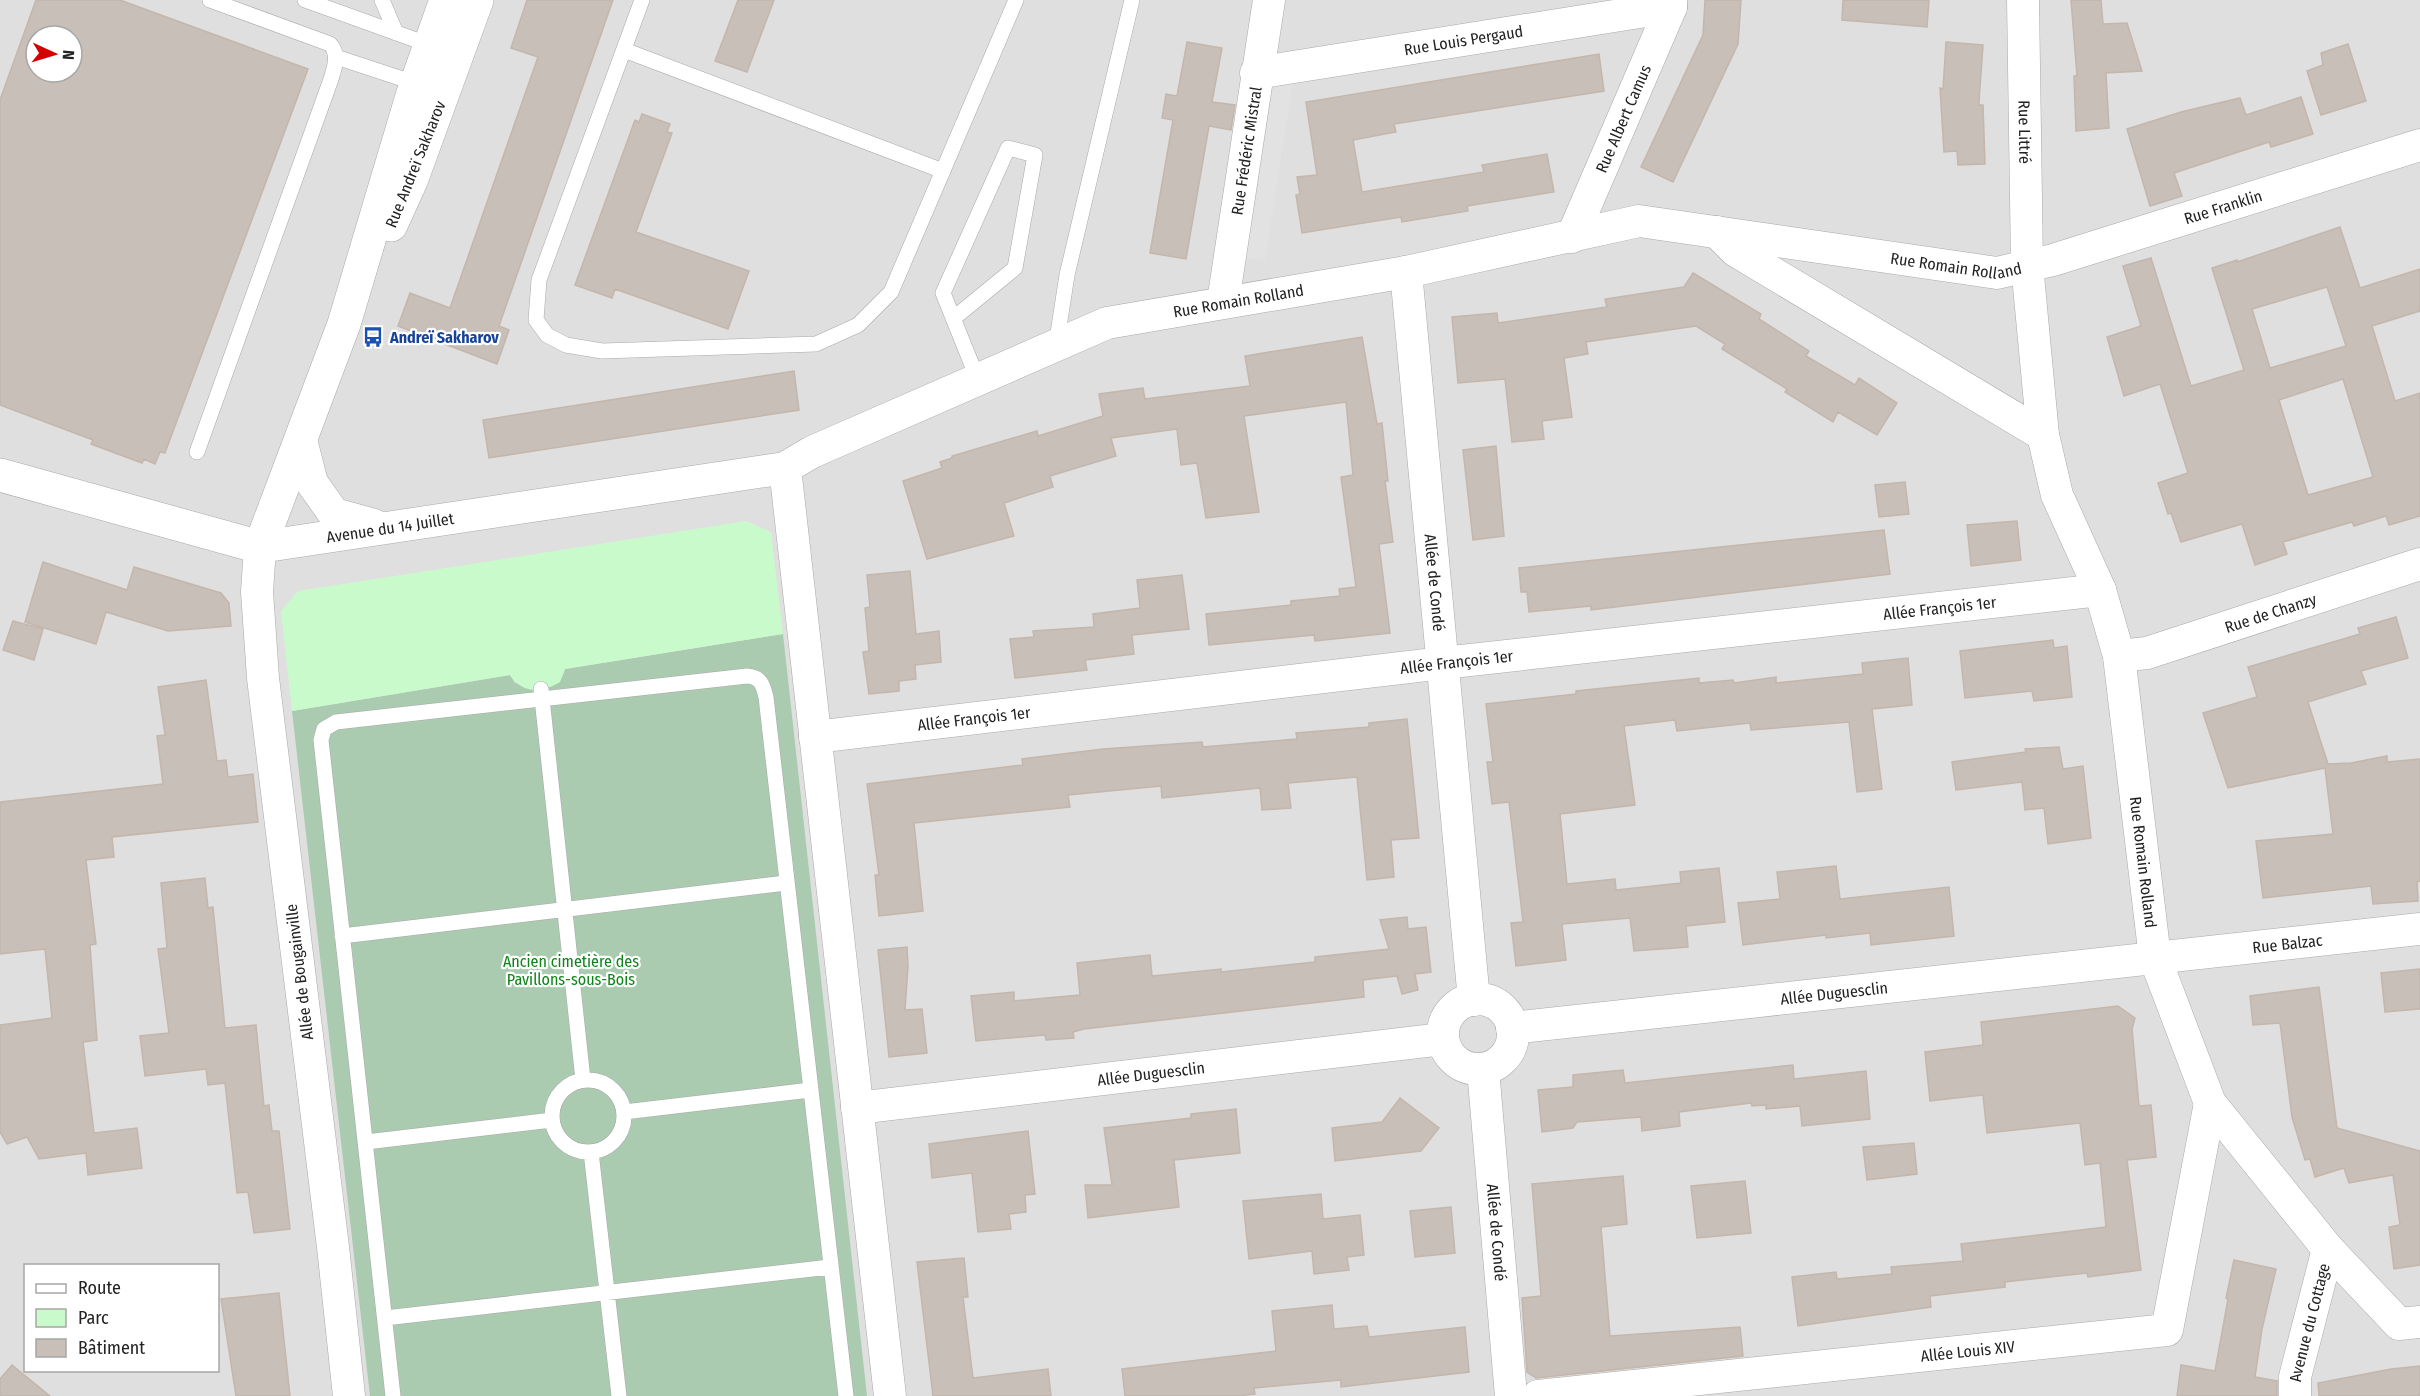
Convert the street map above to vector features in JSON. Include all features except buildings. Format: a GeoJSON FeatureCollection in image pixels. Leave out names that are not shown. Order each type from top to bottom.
{"type":"FeatureCollection","features":[{"type":"Feature","properties":{"kind":"street","name":"Rue Andreï Sakharov"},"geometry":{"type":"LineString","coordinates":[[260,547],[344,324],[411,181],[430,88],[430,45],[446,0]]}},
{"type":"Feature","properties":{"kind":"street","name":"Rue Andreï Sakharov"},"geometry":{"type":"LineString","coordinates":[[430,88],[477,0]]}},
{"type":"Feature","properties":{"kind":"street","name":"Rue Frédéric Mistral"},"geometry":{"type":"LineString","coordinates":[[1223,302],[1256,73],[1269,0]]}},
{"type":"Feature","properties":{"kind":"street","name":"Rue Littré"},"geometry":{"type":"LineString","coordinates":[[2023,0],[2027,265]]}},
{"type":"Feature","properties":{"kind":"street","name":"Rue Louis Pergaud"},"geometry":{"type":"LineString","coordinates":[[1256,73],[1671,3]]}},
{"type":"Feature","properties":{"kind":"street","name":"Rue Albert Camus"},"geometry":{"type":"LineString","coordinates":[[1572,237],[1671,3]]}},
{"type":"Feature","properties":{"kind":"street","name":"Rue Franklin"},"geometry":{"type":"LineString","coordinates":[[2027,265],[2065,256],[2420,145]]}},
{"type":"Feature","properties":{"kind":"street","name":"Rue Romain Rolland"},"geometry":{"type":"LineString","coordinates":[[785,468],[812,452],[1107,323],[1406,272],[1639,221],[1997,273],[2027,265],[2043,435],[2057,495],[2100,590],[2119,656],[2155,958],[2210,1103],[2328,1249],[2399,1324],[2420,1322]]}},
{"type":"Feature","properties":{"kind":"street"},"geometry":{"type":"LineString","coordinates":[[1716,232],[1736,251],[2043,435]]}},
{"type":"Feature","properties":{"kind":"street","name":"Allée de Condé"},"geometry":{"type":"LineString","coordinates":[[1406,272],[1474,999]]}},
{"type":"Feature","properties":{"kind":"street"},"geometry":{"type":"LineString","coordinates":[[301,440],[312,483],[334,514],[381,527]]}},
{"type":"Feature","properties":{"kind":"street"},"geometry":{"type":"LineString","coordinates":[[785,468],[890,1396]]}},
{"type":"Feature","properties":{"kind":"street","name":"Avenue du 14 Juillet"},"geometry":{"type":"LineString","coordinates":[[0,475],[260,547],[785,468]]}},
{"type":"Feature","properties":{"kind":"street","name":"Allée de Bougainville"},"geometry":{"type":"LineString","coordinates":[[260,547],[257,592],[263,678],[349,1396]]}},
{"type":"Feature","properties":{"kind":"street","name":"Rue de Chanzy"},"geometry":{"type":"LineString","coordinates":[[2119,656],[2147,653],[2420,564]]}},
{"type":"Feature","properties":{"kind":"street","name":"Allée François 1er"},"geometry":{"type":"LineString","coordinates":[[815,737],[1443,663],[2100,590]]}},
{"type":"Feature","properties":{"kind":"street","name":"Rue Balzac"},"geometry":{"type":"LineString","coordinates":[[2155,958],[2420,929]]}},
{"type":"Feature","properties":{"kind":"street","name":"Allée Duguesclin"},"geometry":{"type":"LineString","coordinates":[[1512,1028],[2155,958]]}},
{"type":"Feature","properties":{"kind":"street"},"geometry":{"type":"LineString","coordinates":[[1474,999],[1484,1000],[1503,1010],[1512,1028],[1513,1039],[1503,1059],[1484,1069],[1462,1065],[1453,1059],[1443,1039],[1447,1017],[1463,1002],[1474,999]]}},
{"type":"Feature","properties":{"kind":"street","name":"Allée Duguesclin"},"geometry":{"type":"LineString","coordinates":[[857,1108],[1443,1039]]}},
{"type":"Feature","properties":{"kind":"street","name":"Allée de Condé"},"geometry":{"type":"LineString","coordinates":[[1484,1069],[1510,1396]]}},
{"type":"Feature","properties":{"kind":"street","name":"Allée Louis XIV"},"geometry":{"type":"LineString","coordinates":[[1538,1396],[2167,1330],[2210,1103]]}},
{"type":"Feature","properties":{"kind":"street","name":"Avenue du Cottage"},"geometry":{"type":"LineString","coordinates":[[2295,1396],[2295,1377],[2328,1249]]}},
{"type":"Feature","properties":{"kind":"lane"},"geometry":{"type":"LineString","coordinates":[[197,452],[326,93],[336,57],[334,47],[330,44],[210,0]]}},
{"type":"Feature","properties":{"kind":"lane"},"geometry":{"type":"LineString","coordinates":[[305,0],[430,45]]}},
{"type":"Feature","properties":{"kind":"lane"},"geometry":{"type":"LineString","coordinates":[[382,0],[396,33]]}},
{"type":"Feature","properties":{"kind":"lane"},"geometry":{"type":"LineString","coordinates":[[642,0],[539,280],[536,320],[547,334],[566,345],[602,351],[816,344],[858,325],[891,292],[1016,0]]}},
{"type":"Feature","properties":{"kind":"lane"},"geometry":{"type":"LineString","coordinates":[[1056,346],[1067,274],[1132,0]]}},
{"type":"Feature","properties":{"kind":"lane"},"geometry":{"type":"LineString","coordinates":[[624,50],[943,171]]}},
{"type":"Feature","properties":{"kind":"lane"},"geometry":{"type":"LineString","coordinates":[[336,57],[430,88]]}},
{"type":"Feature","properties":{"kind":"lane"},"geometry":{"type":"LineString","coordinates":[[954,318],[1016,268],[1035,155],[1008,148],[943,293],[978,380]]}},
{"type":"Feature","properties":{"kind":"lane"},"geometry":{"type":"LineString","coordinates":[[393,1396],[321,740],[324,729],[336,722],[541,693],[747,676],[758,678],[766,697],[846,1396]]}},
{"type":"Feature","properties":{"kind":"lane"},"geometry":{"type":"LineString","coordinates":[[541,693],[583,1080]]}},
{"type":"Feature","properties":{"kind":"lane"},"geometry":{"type":"LineString","coordinates":[[342,936],[786,883]]}},
{"type":"Feature","properties":{"kind":"lane"},"geometry":{"type":"LineString","coordinates":[[583,1080],[606,1084],[615,1091],[622,1101],[624,1112],[623,1124],[612,1143],[603,1149],[591,1152],[580,1151],[562,1140],[555,1131],[552,1120],[556,1098],[572,1083],[583,1080]]}},
{"type":"Feature","properties":{"kind":"lane"},"geometry":{"type":"LineString","coordinates":[[624,1112],[810,1090]]}},
{"type":"Feature","properties":{"kind":"lane"},"geometry":{"type":"LineString","coordinates":[[366,1142],[552,1120]]}},
{"type":"Feature","properties":{"kind":"lane"},"geometry":{"type":"LineString","coordinates":[[591,1152],[619,1396]]}},
{"type":"Feature","properties":{"kind":"lane"},"geometry":{"type":"LineString","coordinates":[[385,1318],[830,1267]]}},
{"type":"Feature","properties":{"kind":"shaded area"},"geometry":{"type":"Polygon","coordinates":[[[0,0],[2420,0],[2420,1396],[0,1396],[0,0]]]}},
{"type":"Feature","properties":{"kind":"shaded area"},"geometry":{"type":"Polygon","coordinates":[[[1256,73],[1293,82],[1265,260],[1230,256],[1256,73]]]}},
{"type":"Feature","properties":{"kind":"green space"},"geometry":{"type":"Polygon","coordinates":[[[746,521],[771,532],[783,634],[565,669],[560,682],[539,690],[520,686],[510,675],[292,711],[281,611],[298,591],[746,521]]]}},
{"type":"Feature","properties":{"kind":"green space","name":"Ancien cimetière des Pavillons-sous-Bois"},"geometry":{"type":"Polygon","coordinates":[[[783,634],[867,1396],[370,1396],[292,711],[510,675],[515,683],[545,687],[557,682],[565,669],[783,634]]]}},
{"type":"Feature","properties":{"kind":"place","name":"Andreï Sakharov"},"geometry":{"type":"Point","coordinates":[373,337]}}]}
